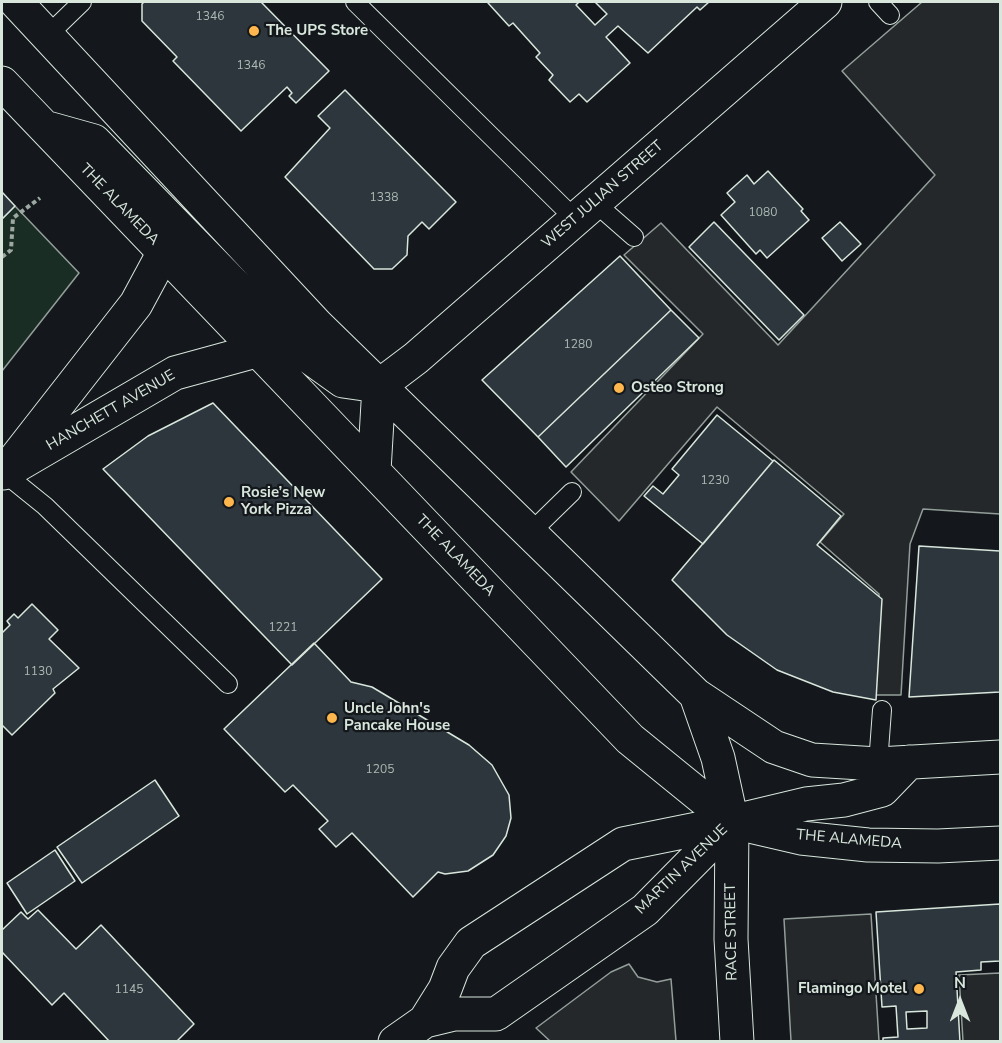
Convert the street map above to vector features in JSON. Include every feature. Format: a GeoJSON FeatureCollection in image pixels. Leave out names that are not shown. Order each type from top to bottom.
{"type":"FeatureCollection","features":[{"type":"Feature","properties":{"kind":"main road"},"geometry":{"type":"LineString","coordinates":[[16,2],[308,315],[696,695],[774,747],[812,760],[893,763],[1000,758]]}},
{"type":"Feature","properties":{"kind":"main road","name":"WEST JULIAN STREET"},"geometry":{"type":"LineString","coordinates":[[379,386],[416,358],[825,2]]}},
{"type":"Feature","properties":{"kind":"main road","name":"THE ALAMEDA"},"geometry":{"type":"LineString","coordinates":[[2,83],[630,739],[732,822],[801,838],[868,845],[938,846],[1000,843]]}},
{"type":"Feature","properties":{"kind":"main road"},"geometry":{"type":"LineString","coordinates":[[44,128],[94,141],[294,346],[343,381],[379,386]]}},
{"type":"Feature","properties":{"kind":"main road","name":"HANCHETT AVENUE"},"geometry":{"type":"LineString","coordinates":[[3,475],[136,304],[164,252]]}},
{"type":"Feature","properties":{"kind":"main road","name":"HANCHETT AVENUE"},"geometry":{"type":"LineString","coordinates":[[3,475],[174,373],[259,350]]}},
{"type":"Feature","properties":{"kind":"main road"},"geometry":{"type":"LineString","coordinates":[[374,471],[379,386]]}},
{"type":"Feature","properties":{"kind":"main road","name":"RACE STREET"},"geometry":{"type":"LineString","coordinates":[[696,695],[718,758],[732,822],[731,939],[737,1041]]}},
{"type":"Feature","properties":{"kind":"main road"},"geometry":{"type":"LineString","coordinates":[[732,822],[806,804],[844,800],[882,790],[893,763]]}},
{"type":"Feature","properties":{"kind":"main road","name":"MARTIN AVENUE"},"geometry":{"type":"LineString","coordinates":[[425,1021],[445,989],[453,968],[471,943],[623,844],[732,822]]}},
{"type":"Feature","properties":{"kind":"main road","name":"MARTIN AVENUE"},"geometry":{"type":"LineString","coordinates":[[395,1041],[425,1021],[454,1014],[496,1014],[645,910],[732,822]]}},
{"type":"Feature","properties":{"kind":"lane"},"geometry":{"type":"LineString","coordinates":[[48,35],[82,2]]}},
{"type":"Feature","properties":{"kind":"lane"},"geometry":{"type":"LineString","coordinates":[[355,2],[584,211],[634,237]]}},
{"type":"Feature","properties":{"kind":"lane"},"geometry":{"type":"LineString","coordinates":[[3,475],[45,506],[228,684]]}},
{"type":"Feature","properties":{"kind":"lane"},"geometry":{"type":"LineString","coordinates":[[530,533],[572,492]]}},
{"type":"Feature","properties":{"kind":"lane"},"geometry":{"type":"LineString","coordinates":[[882,710],[893,763]]}},
{"type":"Feature","properties":{"kind":"path"},"geometry":{"type":"LineString","coordinates":[[2,256],[10,250],[13,218],[40,198]]}},
{"type":"Feature","properties":{"kind":"green space"},"geometry":{"type":"Polygon","coordinates":[[[15,206],[79,273],[2,371],[2,219],[15,206]]]}},
{"type":"Feature","properties":{"kind":"shaded area"},"geometry":{"type":"Polygon","coordinates":[[[922,2],[1000,2],[1000,514],[923,509],[910,544],[901,695],[876,695],[879,594],[820,542],[844,514],[717,407],[619,521],[571,472],[703,334],[624,255],[661,223],[778,345],[935,175],[842,71],[922,2]]]}},
{"type":"Feature","properties":{"kind":"shaded area"},"geometry":{"type":"Polygon","coordinates":[[[871,914],[879,1041],[791,1041],[784,919],[871,914]]]}},
{"type":"Feature","properties":{"kind":"shaded area"},"geometry":{"type":"Polygon","coordinates":[[[629,964],[638,977],[657,982],[671,979],[676,1041],[550,1041],[536,1028],[611,972],[629,964]]]}},
{"type":"Feature","properties":{"kind":"shaded area"},"geometry":{"type":"Polygon","coordinates":[[[1000,973],[1000,1041],[963,1041],[959,975],[1000,973]]]}},
{"type":"Feature","properties":{"kind":"building"},"geometry":{"type":"Polygon","coordinates":[[[144,2],[261,2],[329,71],[296,103],[289,96],[292,93],[287,87],[241,131],[173,61],[177,57],[142,21],[144,2]]]}},
{"type":"Feature","properties":{"kind":"building"},"geometry":{"type":"Polygon","coordinates":[[[579,2],[576,5],[595,25],[607,14],[595,2],[709,2],[700,10],[697,7],[648,53],[618,26],[606,37],[630,63],[587,102],[579,94],[570,102],[549,80],[553,75],[536,57],[540,53],[513,23],[509,26],[488,3],[579,2]]]}},
{"type":"Feature","properties":{"kind":"building"},"geometry":{"type":"Polygon","coordinates":[[[345,90],[456,202],[429,229],[422,222],[408,236],[407,255],[392,269],[374,269],[285,177],[330,128],[318,116],[345,90]]]}},
{"type":"Feature","properties":{"kind":"building"},"geometry":{"type":"Polygon","coordinates":[[[768,171],[803,209],[801,211],[809,220],[767,258],[760,250],[756,254],[721,215],[735,202],[727,193],[747,175],[754,184],[768,171]]]}},
{"type":"Feature","properties":{"kind":"building"},"geometry":{"type":"Polygon","coordinates":[[[2,192],[15,206],[2,219],[2,192]]]}},
{"type":"Feature","properties":{"kind":"building"},"geometry":{"type":"Polygon","coordinates":[[[714,222],[804,315],[779,340],[689,247],[714,222]]]}},
{"type":"Feature","properties":{"kind":"building"},"geometry":{"type":"Polygon","coordinates":[[[840,222],[861,244],[842,261],[822,238],[840,222]]]}},
{"type":"Feature","properties":{"kind":"building"},"geometry":{"type":"Polygon","coordinates":[[[620,256],[671,310],[538,437],[482,380],[620,256]]]}},
{"type":"Feature","properties":{"kind":"building","name":"Osteo Strong"},"geometry":{"type":"Polygon","coordinates":[[[671,310],[699,338],[566,467],[538,437],[671,310]]]}},
{"type":"Feature","properties":{"kind":"building"},"geometry":{"type":"Polygon","coordinates":[[[213,403],[382,579],[292,665],[103,469],[148,436],[213,403]]]}},
{"type":"Feature","properties":{"kind":"building"},"geometry":{"type":"Polygon","coordinates":[[[717,415],[773,461],[703,544],[644,496],[653,486],[663,494],[679,475],[672,469],[717,415]]]}},
{"type":"Feature","properties":{"kind":"building"},"geometry":{"type":"Polygon","coordinates":[[[774,460],[841,516],[817,545],[882,599],[876,700],[833,692],[777,670],[727,635],[672,580],[774,460]]]}},
{"type":"Feature","properties":{"kind":"building"},"geometry":{"type":"Polygon","coordinates":[[[919,546],[1000,551],[1000,692],[909,697],[919,546]]]}},
{"type":"Feature","properties":{"kind":"building"},"geometry":{"type":"Polygon","coordinates":[[[32,604],[58,630],[49,639],[79,668],[53,689],[55,693],[12,735],[2,725],[2,633],[10,625],[7,621],[14,614],[18,618],[32,604]]]}},
{"type":"Feature","properties":{"kind":"building"},"geometry":{"type":"Polygon","coordinates":[[[314,643],[351,682],[372,687],[469,745],[492,765],[509,795],[511,818],[506,836],[493,855],[468,871],[445,874],[438,872],[413,897],[352,833],[336,847],[319,829],[328,821],[293,785],[285,792],[224,729],[314,643]]]}},
{"type":"Feature","properties":{"kind":"building"},"geometry":{"type":"Polygon","coordinates":[[[155,780],[179,816],[82,883],[57,847],[155,780]]]}},
{"type":"Feature","properties":{"kind":"building"},"geometry":{"type":"Polygon","coordinates":[[[55,850],[75,881],[27,914],[7,883],[55,850]]]}},
{"type":"Feature","properties":{"kind":"building","name":"Flamingo Motel"},"geometry":{"type":"Polygon","coordinates":[[[1000,904],[1000,961],[981,962],[981,970],[956,972],[960,1042],[883,1042],[883,1038],[898,1037],[896,1006],[882,1007],[876,912],[1000,904]],[[927,1011],[906,1012],[907,1029],[927,1028],[927,1011]]]}},
{"type":"Feature","properties":{"kind":"building"},"geometry":{"type":"Polygon","coordinates":[[[38,910],[76,949],[101,925],[194,1024],[176,1042],[110,1042],[64,993],[52,1005],[2,952],[2,930],[21,912],[28,919],[38,910]]]}},
{"type":"Feature","properties":{"kind":"place","name":"The UPS Store"},"geometry":{"type":"Point","coordinates":[254,31]}},
{"type":"Feature","properties":{"kind":"place","name":"Osteo Strong"},"geometry":{"type":"Point","coordinates":[619,388]}},
{"type":"Feature","properties":{"kind":"place","name":"Rosie’s New York Pizza"},"geometry":{"type":"Point","coordinates":[229,502]}},
{"type":"Feature","properties":{"kind":"place","name":"Uncle John's Pancake House"},"geometry":{"type":"Point","coordinates":[332,718]}},
{"type":"Feature","properties":{"kind":"place","name":"Flamingo Motel"},"geometry":{"type":"Point","coordinates":[919,989]}}]}
